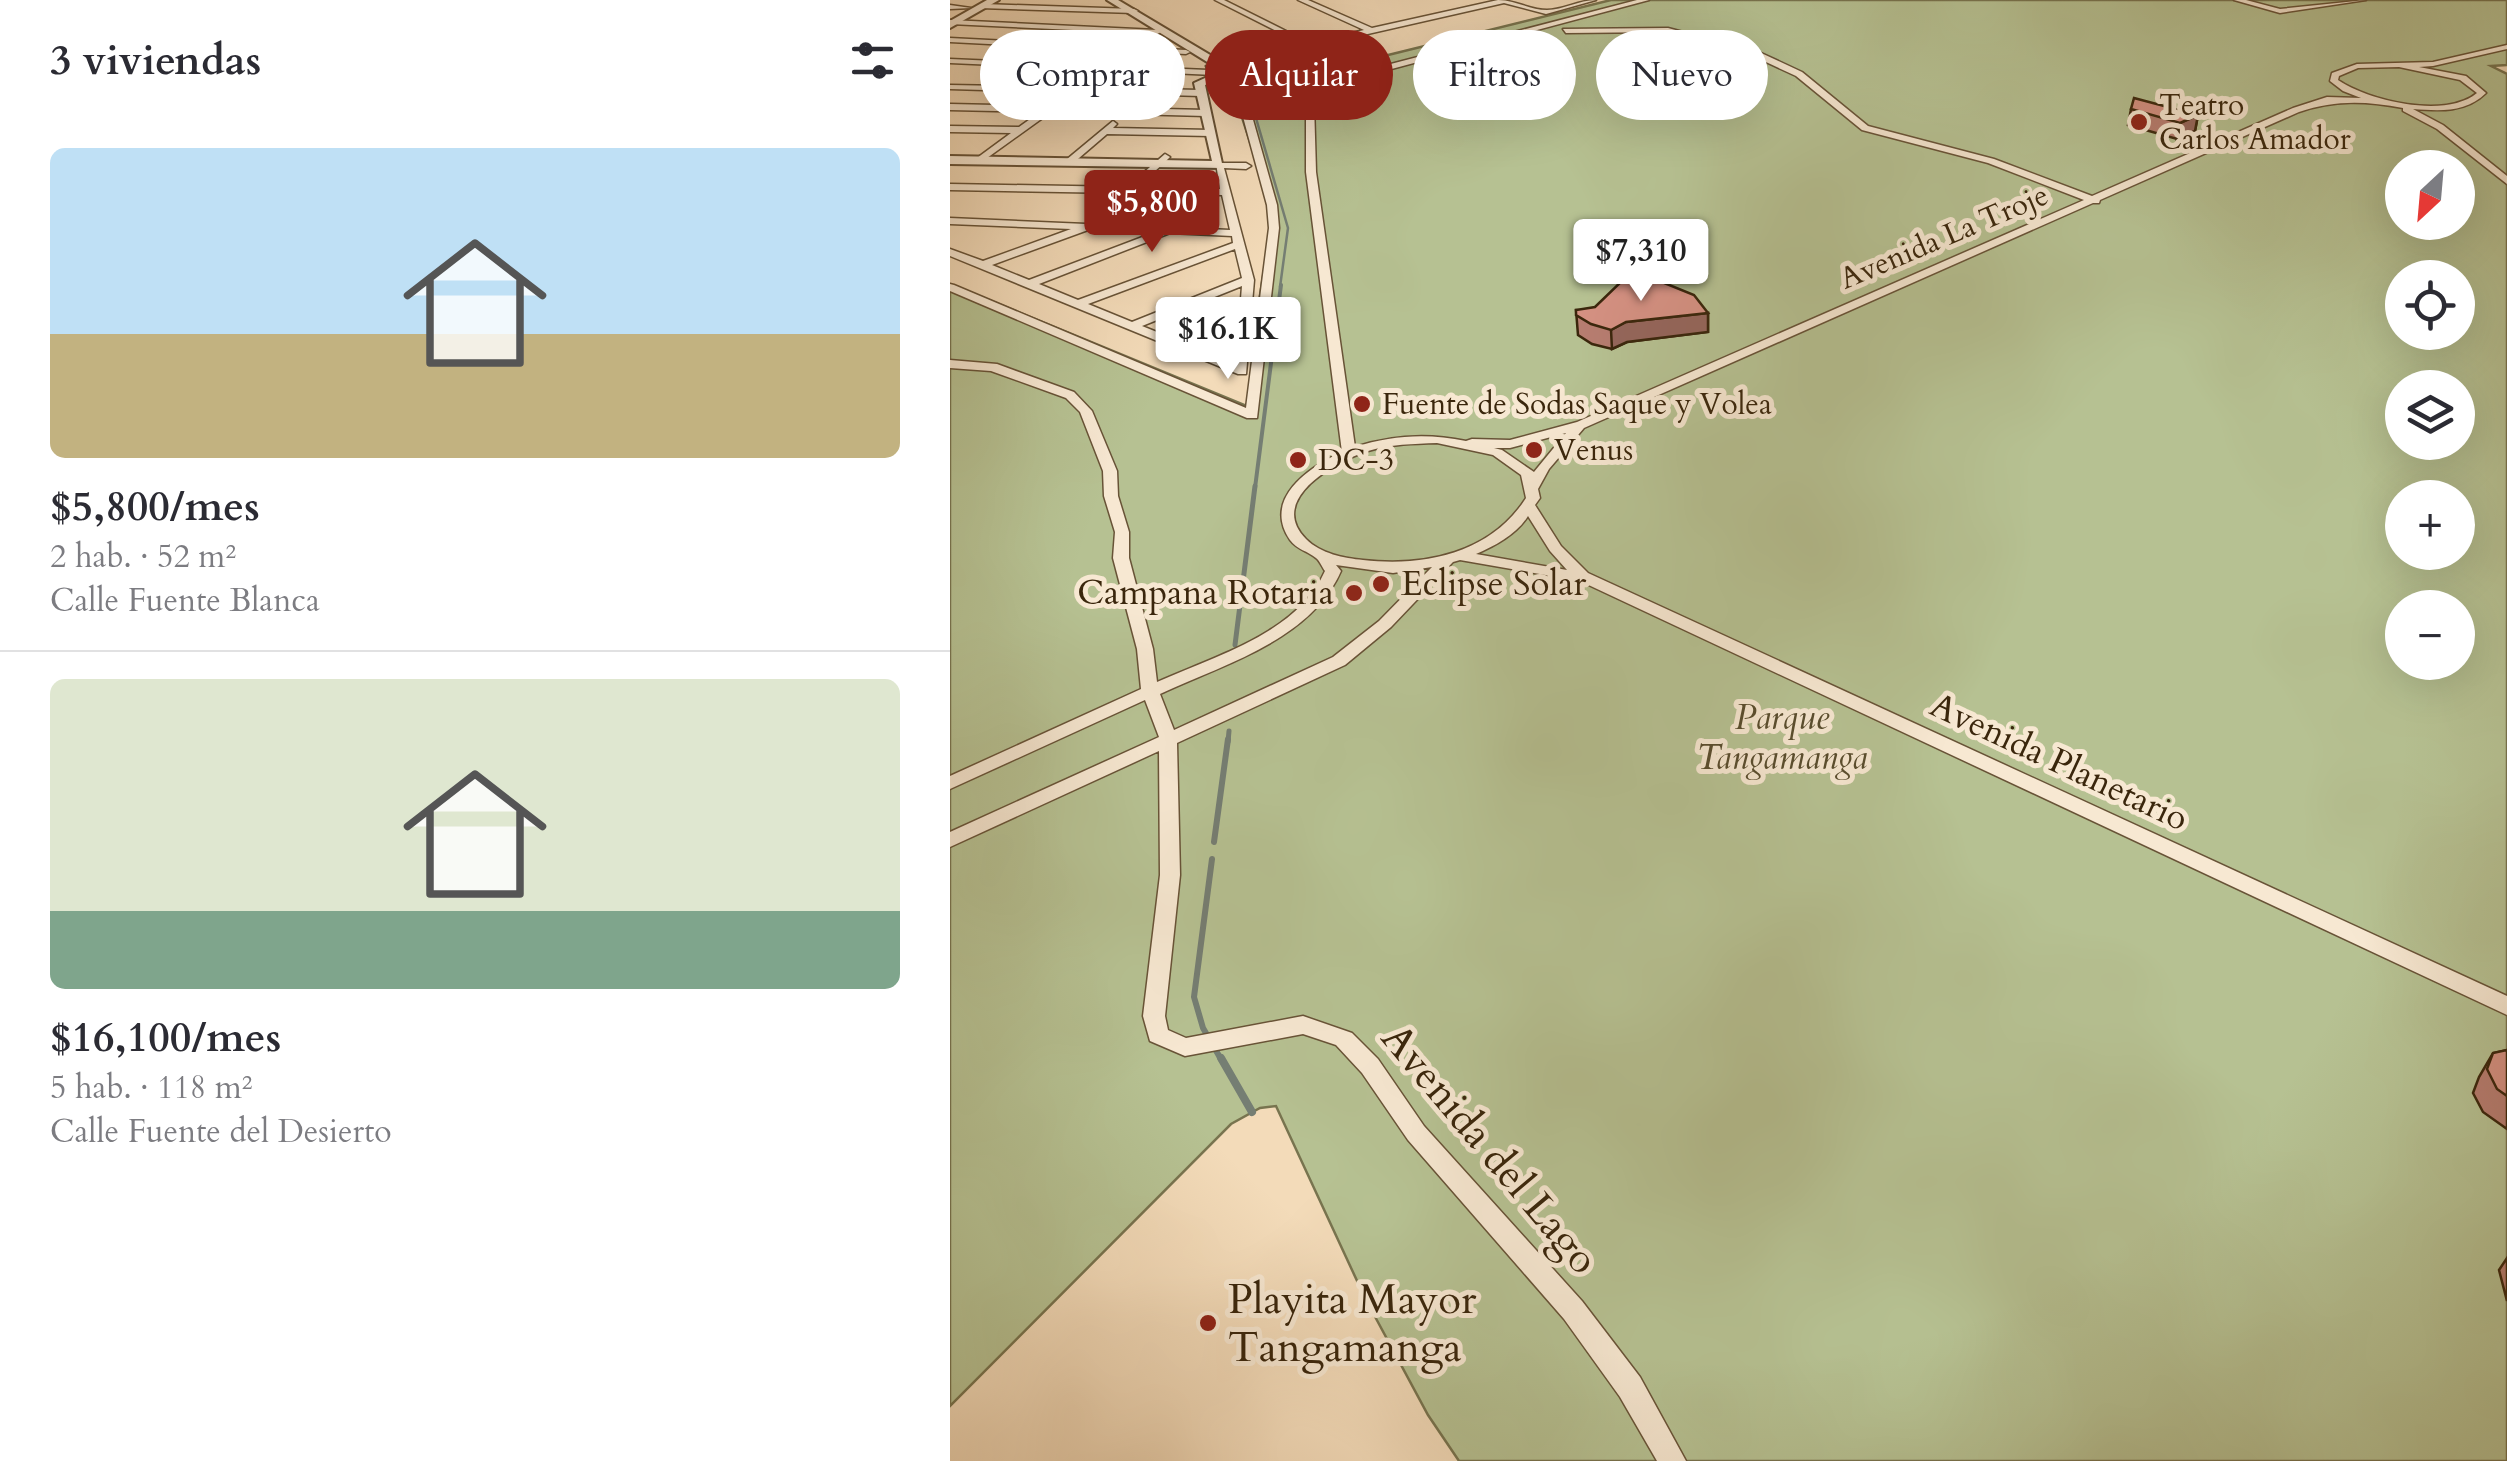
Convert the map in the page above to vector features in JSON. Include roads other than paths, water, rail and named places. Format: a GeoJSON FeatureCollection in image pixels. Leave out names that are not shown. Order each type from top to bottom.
{"type":"FeatureCollection","features":[{"type":"Feature","properties":{"kind":"street"},"geometry":{"type":"LineString","coordinates":[[950,7],[966,8],[994,0]]}},
{"type":"Feature","properties":{"kind":"street"},"geometry":{"type":"LineString","coordinates":[[1098,0],[1130,12],[1205,64]]}},
{"type":"Feature","properties":{"kind":"street"},"geometry":{"type":"LineString","coordinates":[[1219,0],[1279,30]]}},
{"type":"Feature","properties":{"kind":"street"},"geometry":{"type":"LineString","coordinates":[[1302,0],[1368,30]]}},
{"type":"Feature","properties":{"kind":"street"},"geometry":{"type":"LineString","coordinates":[[1380,30],[1506,0],[1546,12],[1592,0]]}},
{"type":"Feature","properties":{"kind":"street"},"geometry":{"type":"LineString","coordinates":[[1393,66],[1646,0]]}},
{"type":"Feature","properties":{"kind":"street"},"geometry":{"type":"LineString","coordinates":[[2238,0],[2280,12],[2362,0]]}},
{"type":"Feature","properties":{"kind":"street"},"geometry":{"type":"LineString","coordinates":[[1119,1],[1153,30]]}},
{"type":"Feature","properties":{"kind":"street"},"geometry":{"type":"LineString","coordinates":[[951,22],[982,3],[1130,12]]}},
{"type":"Feature","properties":{"kind":"street"},"geometry":{"type":"LineString","coordinates":[[951,22],[966,8]]}},
{"type":"Feature","properties":{"kind":"street"},"geometry":{"type":"LineString","coordinates":[[951,22],[1115,30]]}},
{"type":"Feature","properties":{"kind":"street"},"geometry":{"type":"LineString","coordinates":[[1538,28],[1642,28],[1705,37],[1756,54],[1798,74],[1865,128],[1991,162],[2096,200]]}},
{"type":"Feature","properties":{"kind":"street"},"geometry":{"type":"LineString","coordinates":[[950,40],[1186,52],[1205,64]]}},
{"type":"Feature","properties":{"kind":"street"},"geometry":{"type":"LineString","coordinates":[[2399,65],[2466,57],[2507,47]]}},
{"type":"Feature","properties":{"kind":"street"},"geometry":{"type":"LineString","coordinates":[[2341,88],[2396,105],[2454,106],[2478,100],[2482,93],[2456,69],[2466,57]]}},
{"type":"Feature","properties":{"kind":"street"},"geometry":{"type":"LineString","coordinates":[[950,61],[1199,83]]}},
{"type":"Feature","properties":{"kind":"street"},"geometry":{"type":"LineString","coordinates":[[2399,65],[2463,78]]}},
{"type":"Feature","properties":{"kind":"street","name":"Avenida La Troje"},"geometry":{"type":"LineString","coordinates":[[2327,100],[2341,88],[2334,82],[2335,75],[2343,70],[2399,65]]}},
{"type":"Feature","properties":{"kind":"street"},"geometry":{"type":"LineString","coordinates":[[1185,85],[1205,79]]}},
{"type":"Feature","properties":{"kind":"street"},"geometry":{"type":"LineString","coordinates":[[1199,83],[1205,109]]}},
{"type":"Feature","properties":{"kind":"street"},"geometry":{"type":"LineString","coordinates":[[950,87],[980,88]]}},
{"type":"Feature","properties":{"kind":"street","name":"Avenida La Troje"},"geometry":{"type":"LineString","coordinates":[[1472,443],[1510,444],[1582,425],[2296,110],[2327,100],[2376,101]]}},
{"type":"Feature","properties":{"kind":"street"},"geometry":{"type":"LineString","coordinates":[[2396,105],[2440,126],[2507,181]]}},
{"type":"Feature","properties":{"kind":"street"},"geometry":{"type":"LineString","coordinates":[[2440,126],[2442,116],[2454,106]]}},
{"type":"Feature","properties":{"kind":"street"},"geometry":{"type":"LineString","coordinates":[[950,107],[980,108]]}},
{"type":"Feature","properties":{"kind":"street"},"geometry":{"type":"LineString","coordinates":[[985,157],[1035,120]]}},
{"type":"Feature","properties":{"kind":"street"},"geometry":{"type":"LineString","coordinates":[[1072,159],[1118,120]]}},
{"type":"Feature","properties":{"kind":"street"},"geometry":{"type":"LineString","coordinates":[[950,252],[1242,371],[1248,280],[1208,120]]}},
{"type":"Feature","properties":{"kind":"street"},"geometry":{"type":"LineString","coordinates":[[950,288],[1252,415],[1274,228],[1272,205],[1248,120]]}},
{"type":"Feature","properties":{"kind":"street"},"geometry":{"type":"LineString","coordinates":[[1310,120],[1312,172],[1350,454]]}},
{"type":"Feature","properties":{"kind":"street"},"geometry":{"type":"LineString","coordinates":[[950,128],[1022,130]]}},
{"type":"Feature","properties":{"kind":"street"},"geometry":{"type":"LineString","coordinates":[[1105,131],[1212,133]]}},
{"type":"Feature","properties":{"kind":"street"},"geometry":{"type":"LineString","coordinates":[[950,156],[1245,163]]}},
{"type":"Feature","properties":{"kind":"street"},"geometry":{"type":"LineString","coordinates":[[983,266],[1092,225],[1161,161]]}},
{"type":"Feature","properties":{"kind":"street"},"geometry":{"type":"LineString","coordinates":[[950,187],[1226,192]]}},
{"type":"Feature","properties":{"kind":"street"},"geometry":{"type":"LineString","coordinates":[[950,221],[1177,228],[1238,238]]}},
{"type":"Feature","properties":{"kind":"street"},"geometry":{"type":"LineString","coordinates":[[1029,284],[1177,228]]}},
{"type":"Feature","properties":{"kind":"street"},"geometry":{"type":"LineString","coordinates":[[1079,304],[1238,238]]}},
{"type":"Feature","properties":{"kind":"street"},"geometry":{"type":"LineString","coordinates":[[1132,326],[1248,280]]}},
{"type":"Feature","properties":{"kind":"street","name":"Avenida del Lago"},"geometry":{"type":"LineString","coordinates":[[950,364],[992,367],[1070,395],[1086,411],[1110,471],[1110,496],[1122,532],[1121,558],[1152,693],[1168,738],[1170,875],[1154,1016],[1158,1035],[1185,1047],[1302,1025],[1344,1039],[1370,1066],[1416,1133],[1573,1310],[1630,1387],[1672,1461]]}},
{"type":"Feature","properties":{"kind":"street","name":"Avenida La Troje"},"geometry":{"type":"LineString","coordinates":[[1533,486],[1560,444],[1582,425]]}},
{"type":"Feature","properties":{"kind":"street"},"geometry":{"type":"LineString","coordinates":[[950,783],[1283,631],[1324,592],[1333,570],[1323,557],[1298,540],[1287,521],[1289,500],[1304,479],[1350,454],[1400,441],[1437,439],[1472,443],[1502,453],[1523,468],[1533,486],[1531,508],[1514,529],[1485,548],[1454,559],[1402,568],[1323,557]]}},
{"type":"Feature","properties":{"kind":"street","name":"Avenida Planetario"},"geometry":{"type":"LineString","coordinates":[[1531,508],[1555,548],[1584,577]]}},
{"type":"Feature","properties":{"kind":"street"},"geometry":{"type":"LineString","coordinates":[[950,840],[1339,661],[1454,559]]}},
{"type":"Feature","properties":{"kind":"street","name":"Avenida Planetario"},"geometry":{"type":"LineString","coordinates":[[1454,559],[1584,577],[2507,1006]]}},
{"type":"Feature","properties":{"kind":"waterway"},"geometry":{"type":"LineString","coordinates":[[1257,120],[1288,228],[1280,287]]}},
{"type":"Feature","properties":{"kind":"waterway"},"geometry":{"type":"LineString","coordinates":[[1255,488],[1281,285]]}},
{"type":"Feature","properties":{"kind":"waterway"},"geometry":{"type":"LineString","coordinates":[[1235,645],[1255,486]]}},
{"type":"Feature","properties":{"kind":"waterway"},"geometry":{"type":"LineString","coordinates":[[1228,742],[1229,731]]}},
{"type":"Feature","properties":{"kind":"waterway"},"geometry":{"type":"LineString","coordinates":[[1214,842],[1228,739]]}},
{"type":"Feature","properties":{"kind":"waterway"},"geometry":{"type":"LineString","coordinates":[[1212,859],[1194,997],[1203,1028],[1222,1061]]}},
{"type":"Feature","properties":{"kind":"waterway"},"geometry":{"type":"LineString","coordinates":[[1221,1058],[1252,1112]]}},
{"type":"Feature","properties":{"kind":"place","name":"Teatro Carlos Amador"},"geometry":{"type":"Point","coordinates":[2139,122]}},
{"type":"Feature","properties":{"kind":"place","name":"Fuente de Sodas Saque y Volea"},"geometry":{"type":"Point","coordinates":[1362,404]}},
{"type":"Feature","properties":{"kind":"place","name":"Venus"},"geometry":{"type":"Point","coordinates":[1534,450]}},
{"type":"Feature","properties":{"kind":"place","name":"DC-3"},"geometry":{"type":"Point","coordinates":[1298,460]}},
{"type":"Feature","properties":{"kind":"place","name":"Eclipse Solar"},"geometry":{"type":"Point","coordinates":[1381,584]}},
{"type":"Feature","properties":{"kind":"place","name":"Campana Rotaria"},"geometry":{"type":"Point","coordinates":[1354,593]}},
{"type":"Feature","properties":{"kind":"place","name":"Playita Mayor Tangamanga"},"geometry":{"type":"Point","coordinates":[1208,1323]}},
{"type":"Feature","properties":{"kind":"park label","name":"Parque Tangamanga"},"geometry":{"type":"Point","coordinates":[1782,738]}}]}
